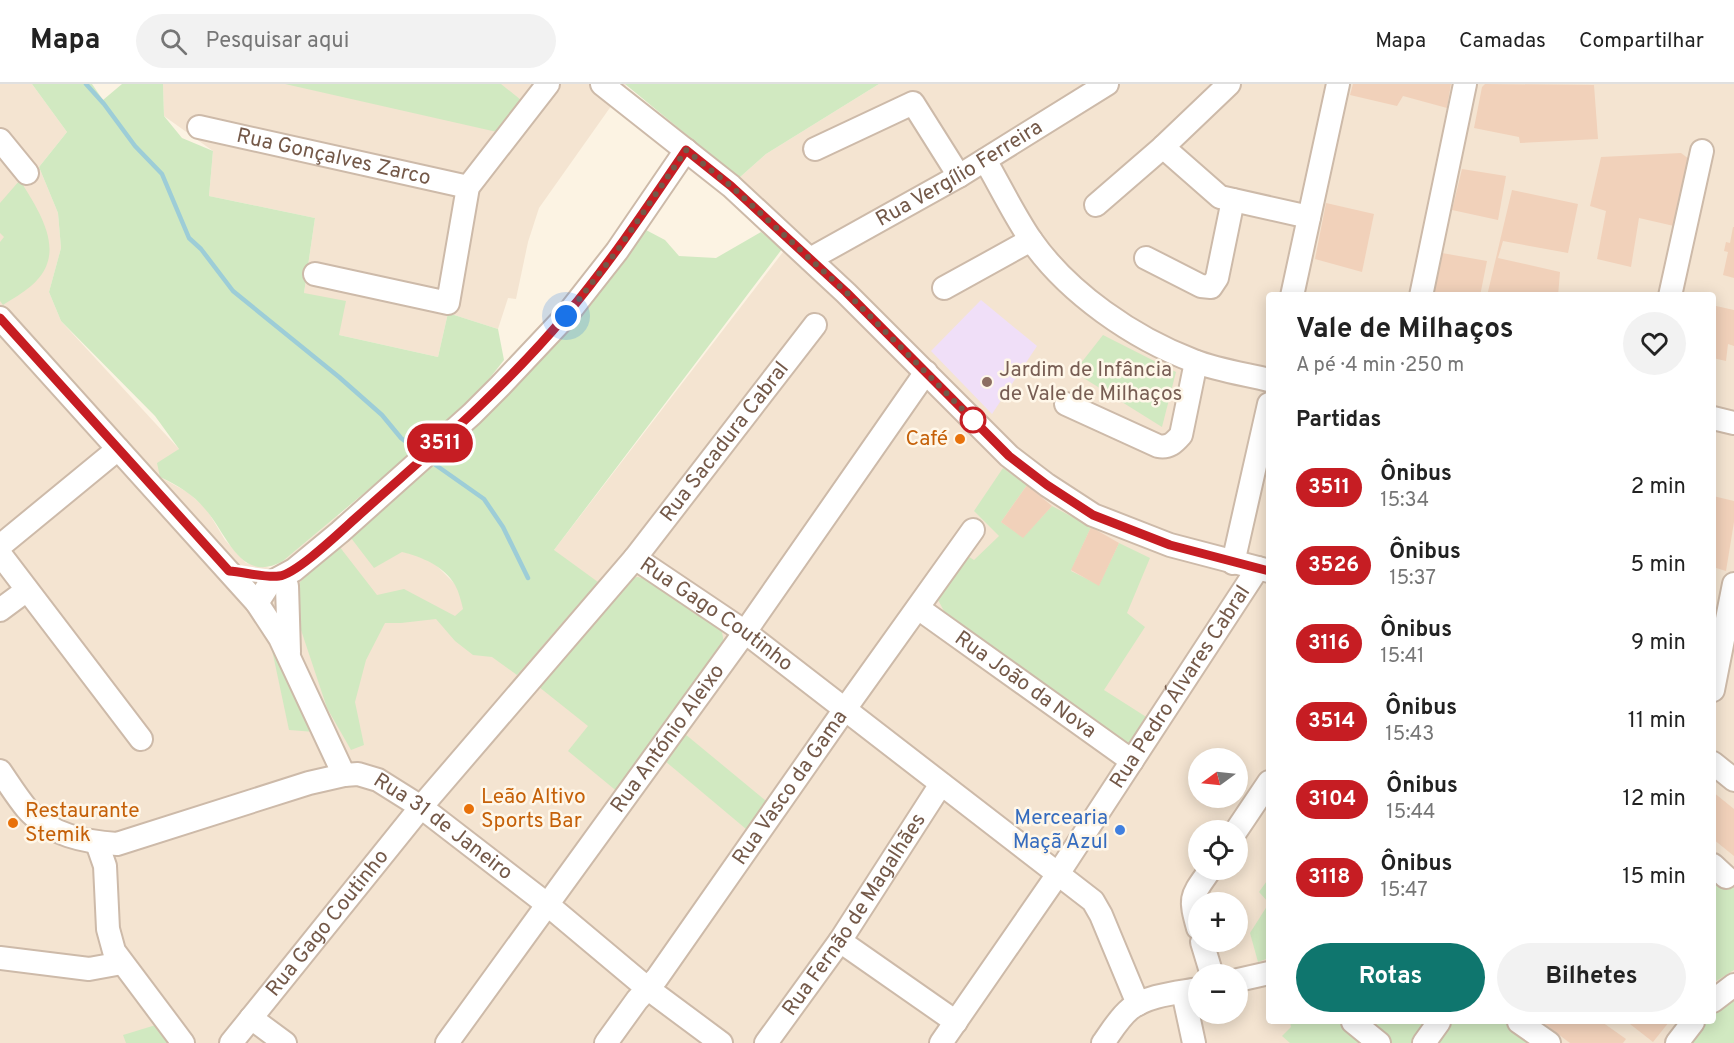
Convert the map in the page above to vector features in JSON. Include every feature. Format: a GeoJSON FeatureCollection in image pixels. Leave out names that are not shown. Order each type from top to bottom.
{"type":"FeatureCollection","features":[{"type":"Feature","properties":{"kind":"street"},"geometry":{"type":"LineString","coordinates":[[315,274],[448,303],[468,187],[548,84]]}},
{"type":"Feature","properties":{"kind":"street"},"geometry":{"type":"LineString","coordinates":[[602,84],[731,186],[810,259],[1009,456],[1047,485],[1093,515],[1170,545],[1264,570]]}},
{"type":"Feature","properties":{"kind":"street","name":"Rua Vergílio Ferreira"},"geometry":{"type":"LineString","coordinates":[[810,259],[959,176],[1107,84]]}},
{"type":"Feature","properties":{"kind":"street"},"geometry":{"type":"LineString","coordinates":[[1096,206],[1163,147],[1229,84]]}},
{"type":"Feature","properties":{"kind":"street"},"geometry":{"type":"LineString","coordinates":[[1293,292],[1338,84]]}},
{"type":"Feature","properties":{"kind":"street"},"geometry":{"type":"LineString","coordinates":[[1422,292],[1465,84]]}},
{"type":"Feature","properties":{"kind":"street"},"geometry":{"type":"LineString","coordinates":[[815,149],[912,103],[959,176]]}},
{"type":"Feature","properties":{"kind":"street","name":"Rua Gonçalves Zarco"},"geometry":{"type":"LineString","coordinates":[[199,127],[468,187]]}},
{"type":"Feature","properties":{"kind":"street"},"geometry":{"type":"LineString","coordinates":[[0,140],[27,173]]}},
{"type":"Feature","properties":{"kind":"street"},"geometry":{"type":"LineString","coordinates":[[1163,147],[1220,197],[1309,217]]}},
{"type":"Feature","properties":{"kind":"street"},"geometry":{"type":"LineString","coordinates":[[257,603],[265,588],[287,577],[472,414],[566,316],[617,251],[686,150]]}},
{"type":"Feature","properties":{"kind":"street"},"geometry":{"type":"LineString","coordinates":[[1671,292],[1702,150]]}},
{"type":"Feature","properties":{"kind":"street"},"geometry":{"type":"LineString","coordinates":[[985,160],[1031,240],[1070,282],[1111,316],[1142,337],[1196,362],[1266,379]]}},
{"type":"Feature","properties":{"kind":"street"},"geometry":{"type":"LineString","coordinates":[[1146,258],[1201,286],[1211,287],[1217,278],[1233,200]]}},
{"type":"Feature","properties":{"kind":"street"},"geometry":{"type":"LineString","coordinates":[[944,288],[1031,240]]}},
{"type":"Feature","properties":{"kind":"street"},"geometry":{"type":"LineString","coordinates":[[0,318],[257,603],[272,624],[289,657],[344,775]]}},
{"type":"Feature","properties":{"kind":"street","name":"Rua Sacadura Cabral"},"geometry":{"type":"LineString","coordinates":[[634,558],[815,325]]}},
{"type":"Feature","properties":{"kind":"street"},"geometry":{"type":"LineString","coordinates":[[1066,405],[1158,447],[1166,447],[1175,443],[1181,435],[1196,362]]}},
{"type":"Feature","properties":{"kind":"street","name":"Rua António Aleixo"},"geometry":{"type":"LineString","coordinates":[[447,1043],[745,633],[926,372]]}},
{"type":"Feature","properties":{"kind":"street"},"geometry":{"type":"LineString","coordinates":[[1233,563],[1266,417]]}},
{"type":"Feature","properties":{"kind":"street"},"geometry":{"type":"LineString","coordinates":[[1716,419],[1734,423]]}},
{"type":"Feature","properties":{"kind":"street"},"geometry":{"type":"LineString","coordinates":[[0,546],[118,449]]}},
{"type":"Feature","properties":{"kind":"street","name":"Rua Vasco da Gama"},"geometry":{"type":"LineString","coordinates":[[606,1043],[657,978],[844,709],[973,530]]}},
{"type":"Feature","properties":{"kind":"street"},"geometry":{"type":"LineString","coordinates":[[0,554],[141,739]]}},
{"type":"Feature","properties":{"kind":"street","name":"Rua Gago Coutinho"},"geometry":{"type":"LineString","coordinates":[[231,1043],[421,807],[634,558],[745,633],[1089,897],[1099,910],[1138,1004]]}},
{"type":"Feature","properties":{"kind":"street","name":"Rua Pedro Álvares Cabral"},"geometry":{"type":"LineString","coordinates":[[941,1043],[1264,570]]}},
{"type":"Feature","properties":{"kind":"street"},"geometry":{"type":"LineString","coordinates":[[229,571],[287,577]]}},
{"type":"Feature","properties":{"kind":"street"},"geometry":{"type":"LineString","coordinates":[[287,577],[289,657]]}},
{"type":"Feature","properties":{"kind":"street"},"geometry":{"type":"LineString","coordinates":[[1716,675],[1734,584]]}},
{"type":"Feature","properties":{"kind":"street"},"geometry":{"type":"LineString","coordinates":[[0,610],[27,590]]}},
{"type":"Feature","properties":{"kind":"street","name":"Rua João da Nova"},"geometry":{"type":"LineString","coordinates":[[918,608],[1132,761]]}},
{"type":"Feature","properties":{"kind":"street"},"geometry":{"type":"LineString","coordinates":[[1716,765],[1734,780]]}},
{"type":"Feature","properties":{"kind":"street"},"geometry":{"type":"LineString","coordinates":[[0,771],[36,818],[64,835],[107,843],[119,860],[117,884],[108,918],[110,940],[122,963],[183,1043]]}},
{"type":"Feature","properties":{"kind":"street","name":"Rua 31 de Janeiro"},"geometry":{"type":"LineString","coordinates":[[107,843],[274,793],[344,775],[358,774],[378,780],[421,807],[548,905],[647,988],[721,1043]]}},
{"type":"Feature","properties":{"kind":"street","name":"Rua Fernão de Magalhães"},"geometry":{"type":"LineString","coordinates":[[766,1043],[840,941],[941,784]]}},
{"type":"Feature","properties":{"kind":"street"},"geometry":{"type":"LineString","coordinates":[[1243,820],[1266,786]]}},
{"type":"Feature","properties":{"kind":"street"},"geometry":{"type":"LineString","coordinates":[[840,941],[956,1022]]}},
{"type":"Feature","properties":{"kind":"street"},"geometry":{"type":"LineString","coordinates":[[0,958],[89,969],[122,963]]}},
{"type":"Feature","properties":{"kind":"street"},"geometry":{"type":"LineString","coordinates":[[1248,978],[1266,974]]}},
{"type":"Feature","properties":{"kind":"street"},"geometry":{"type":"LineString","coordinates":[[1716,999],[1734,985]]}},
{"type":"Feature","properties":{"kind":"street"},"geometry":{"type":"LineString","coordinates":[[1103,1043],[1120,1019],[1138,1004],[1157,997],[1188,991]]}},
{"type":"Feature","properties":{"kind":"street"},"geometry":{"type":"LineString","coordinates":[[251,1018],[285,1043]]}},
{"type":"Feature","properties":{"kind":"street"},"geometry":{"type":"LineString","coordinates":[[1193,1024],[1194,1043]]}},
{"type":"Feature","properties":{"kind":"street"},"geometry":{"type":"LineString","coordinates":[[1355,1024],[1379,1043]]}},
{"type":"Feature","properties":{"kind":"street"},"geometry":{"type":"LineString","coordinates":[[1424,1043],[1438,1024]]}},
{"type":"Feature","properties":{"kind":"street"},"geometry":{"type":"LineString","coordinates":[[1522,1024],[1549,1043]]}},
{"type":"Feature","properties":{"kind":"street"},"geometry":{"type":"LineString","coordinates":[[1677,1043],[1691,1024]]}},
{"type":"Feature","properties":{"kind":"shaded area"},"geometry":{"type":"Polygon","coordinates":[[[0,84],[32,84],[67,132],[39,167],[58,213],[61,248],[49,292],[61,321],[179,449],[160,477],[189,493],[207,510],[225,540],[246,563],[271,568],[283,561],[338,515],[351,538],[419,556],[436,565],[455,584],[554,550],[783,252],[739,178],[766,154],[879,84],[1734,84],[1734,999],[1716,1014],[1716,292],[1266,292],[1266,1024],[1708,1024],[1694,1043],[0,1043],[0,84]]]}},
{"type":"Feature","properties":{"kind":"shaded area"},"geometry":{"type":"Polygon","coordinates":[[[163,84],[626,85],[539,208],[528,242],[516,299],[508,298],[498,329],[448,313],[438,357],[339,335],[304,293],[315,218],[209,196],[213,151],[164,116],[163,84]]]}},
{"type":"Feature","properties":{"kind":"shaded area","name":"Jardim de Infância de Vale de Milhaços"},"geometry":{"type":"Polygon","coordinates":[[[981,300],[1037,346],[992,414],[931,351],[981,300]]]}},
{"type":"Feature","properties":{"kind":"green space"},"geometry":{"type":"Polygon","coordinates":[[[32,84],[92,84],[103,100],[122,84],[163,84],[164,116],[182,138],[213,151],[209,196],[315,218],[304,293],[346,301],[339,335],[438,357],[448,313],[498,329],[504,360],[467,407],[283,561],[268,567],[256,566],[245,561],[236,553],[213,519],[195,499],[173,483],[160,477],[157,463],[179,449],[155,416],[61,321],[49,292],[61,248],[58,213],[39,167],[67,132],[32,84]]]}},
{"type":"Feature","properties":{"kind":"green space"},"geometry":{"type":"Polygon","coordinates":[[[285,84],[501,84],[521,100],[497,132],[285,84]]]}},
{"type":"Feature","properties":{"kind":"green space"},"geometry":{"type":"Polygon","coordinates":[[[625,84],[879,84],[766,154],[739,178],[625,84]]]}},
{"type":"Feature","properties":{"kind":"green space"},"geometry":{"type":"Polygon","coordinates":[[[20,180],[36,206],[47,233],[48,261],[42,274],[31,286],[3,305],[0,301],[0,242],[4,237],[0,233],[0,203],[20,180]]]}},
{"type":"Feature","properties":{"kind":"green space"},"geometry":{"type":"Polygon","coordinates":[[[646,230],[665,240],[679,256],[716,258],[761,232],[782,249],[554,550],[598,582],[517,675],[492,657],[473,655],[455,641],[436,619],[385,623],[366,660],[355,702],[364,745],[351,750],[327,708],[295,612],[300,582],[339,546],[377,595],[404,589],[455,616],[463,609],[455,585],[439,568],[402,552],[374,568],[351,538],[437,457],[483,420],[599,289],[646,230]]]}},
{"type":"Feature","properties":{"kind":"green space"},"geometry":{"type":"Polygon","coordinates":[[[1103,335],[1176,372],[1162,427],[1074,372],[1103,335]]]}},
{"type":"Feature","properties":{"kind":"green space"},"geometry":{"type":"Polygon","coordinates":[[[1003,468],[1027,485],[1001,522],[1023,537],[1052,506],[1091,527],[1071,571],[1099,585],[1119,543],[1150,558],[1127,613],[1145,627],[1104,690],[1151,720],[1130,749],[944,611],[938,600],[938,592],[966,555],[974,560],[999,536],[974,511],[1003,468]]]}},
{"type":"Feature","properties":{"kind":"green space"},"geometry":{"type":"Polygon","coordinates":[[[638,577],[661,584],[722,632],[724,643],[619,793],[568,751],[588,726],[534,683],[625,579],[638,577]]]}},
{"type":"Feature","properties":{"kind":"green space"},"geometry":{"type":"Polygon","coordinates":[[[271,645],[315,732],[289,730],[271,645]]]}},
{"type":"Feature","properties":{"kind":"green space"},"geometry":{"type":"Polygon","coordinates":[[[685,734],[771,805],[752,834],[665,761],[685,734]]]}},
{"type":"Feature","properties":{"kind":"green space"},"geometry":{"type":"Polygon","coordinates":[[[1734,875],[1734,970],[1716,981],[1716,877],[1734,875]]]}},
{"type":"Feature","properties":{"kind":"green space"},"geometry":{"type":"Polygon","coordinates":[[[1266,882],[1266,900],[1259,892],[1266,882]]]}},
{"type":"Feature","properties":{"kind":"green space"},"geometry":{"type":"Polygon","coordinates":[[[1266,908],[1266,959],[1258,962],[1250,933],[1266,908]]]}},
{"type":"Feature","properties":{"kind":"green space"},"geometry":{"type":"Polygon","coordinates":[[[1734,995],[1734,1043],[1686,1043],[1701,1024],[1716,1024],[1716,1010],[1734,995]]]}},
{"type":"Feature","properties":{"kind":"green space"},"geometry":{"type":"Polygon","coordinates":[[[159,1024],[173,1043],[126,1043],[123,1035],[159,1024]]]}},
{"type":"Feature","properties":{"kind":"green space"},"geometry":{"type":"Polygon","coordinates":[[[1290,1024],[1348,1024],[1371,1043],[1290,1043],[1282,1036],[1291,1027],[1290,1024]]]}},
{"type":"Feature","properties":{"kind":"green space"},"geometry":{"type":"Polygon","coordinates":[[[1367,1024],[1429,1024],[1415,1043],[1390,1043],[1367,1024]]]}},
{"type":"Feature","properties":{"kind":"green space"},"geometry":{"type":"Polygon","coordinates":[[[1450,1024],[1510,1024],[1539,1043],[1436,1043],[1450,1024]]]}},
{"type":"Feature","properties":{"kind":"building"},"geometry":{"type":"Polygon","coordinates":[[[1353,84],[1451,84],[1447,108],[1403,96],[1397,106],[1350,95],[1353,84]]]}},
{"type":"Feature","properties":{"kind":"building"},"geometry":{"type":"Polygon","coordinates":[[[1485,84],[1594,85],[1598,139],[1520,143],[1519,137],[1474,128],[1482,87],[1485,84]]]}},
{"type":"Feature","properties":{"kind":"building"},"geometry":{"type":"Polygon","coordinates":[[[1681,153],[1689,159],[1674,226],[1639,218],[1631,267],[1597,259],[1606,211],[1590,206],[1601,157],[1681,153]]]}},
{"type":"Feature","properties":{"kind":"building"},"geometry":{"type":"Polygon","coordinates":[[[1462,169],[1506,176],[1498,220],[1452,210],[1462,169]]]}},
{"type":"Feature","properties":{"kind":"building"},"geometry":{"type":"Polygon","coordinates":[[[1512,190],[1578,204],[1568,253],[1503,241],[1498,258],[1560,272],[1558,292],[1488,292],[1512,190]]]}},
{"type":"Feature","properties":{"kind":"building"},"geometry":{"type":"Polygon","coordinates":[[[1326,203],[1374,214],[1362,272],[1315,259],[1326,203]]]}},
{"type":"Feature","properties":{"kind":"building"},"geometry":{"type":"Polygon","coordinates":[[[1733,227],[1734,278],[1723,275],[1728,252],[1724,251],[1726,242],[1730,243],[1733,227]]]}},
{"type":"Feature","properties":{"kind":"building"},"geometry":{"type":"Polygon","coordinates":[[[1442,253],[1487,261],[1481,292],[1434,292],[1442,253]]]}},
{"type":"Feature","properties":{"kind":"building"},"geometry":{"type":"Polygon","coordinates":[[[1716,306],[1734,310],[1734,346],[1728,344],[1726,361],[1716,359],[1716,306]]]}},
{"type":"Feature","properties":{"kind":"building"},"geometry":{"type":"Polygon","coordinates":[[[1027,485],[1052,506],[1023,538],[1001,522],[1027,485]]]}},
{"type":"Feature","properties":{"kind":"building"},"geometry":{"type":"Polygon","coordinates":[[[1716,497],[1734,501],[1734,522],[1726,571],[1716,568],[1716,497]]]}},
{"type":"Feature","properties":{"kind":"building"},"geometry":{"type":"Polygon","coordinates":[[[1091,527],[1119,543],[1099,586],[1071,570],[1091,527]]]}},
{"type":"Feature","properties":{"kind":"building"},"geometry":{"type":"Polygon","coordinates":[[[1716,794],[1734,809],[1734,856],[1716,841],[1716,794]]]}},
{"type":"Feature","properties":{"kind":"building"},"geometry":{"type":"Polygon","coordinates":[[[1545,1024],[1605,1024],[1626,1039],[1623,1043],[1570,1043],[1545,1024]]]}},
{"type":"Feature","properties":{"kind":"building"},"geometry":{"type":"Polygon","coordinates":[[[1630,1024],[1667,1024],[1653,1042],[1630,1024]]]}},
{"type":"Feature","properties":{"kind":"waterway"},"geometry":{"type":"LineString","coordinates":[[86,84],[135,146],[162,174],[189,238],[201,249],[233,291],[339,377],[382,415],[401,438],[419,452]]}},
{"type":"Feature","properties":{"kind":"waterway"},"geometry":{"type":"LineString","coordinates":[[430,461],[484,499],[503,527],[528,578]]}},
{"type":"Feature","properties":{"kind":"bus line","name":"3511"},"geometry":{"type":"LineString","coordinates":[[0,318],[229,571],[280,576],[294,570],[340,532],[472,414],[500,386],[566,316],[617,251],[686,150],[731,186],[846,292],[1009,456],[1047,485],[1093,515],[1170,545],[1266,570]]}},
{"type":"Feature","properties":{"kind":"place","name":"Jardim de Infância de Vale de Milhaços"},"geometry":{"type":"Point","coordinates":[987,382]}},
{"type":"Feature","properties":{"kind":"place","name":"Café"},"geometry":{"type":"Point","coordinates":[960,439]}},
{"type":"Feature","properties":{"kind":"place","name":"Leão Altivo Sports Bar"},"geometry":{"type":"Point","coordinates":[469,809]}},
{"type":"Feature","properties":{"kind":"place","name":"Restaurante Stemik"},"geometry":{"type":"Point","coordinates":[13,823]}},
{"type":"Feature","properties":{"kind":"place","name":"Mercearia Maçã Azul"},"geometry":{"type":"Point","coordinates":[1120,830]}},
{"type":"Feature","properties":{"kind":"route"},"geometry":{"type":"LineString","coordinates":[[566,316],[617,251],[686,150],[731,186],[846,292],[973,420]]}}]}
